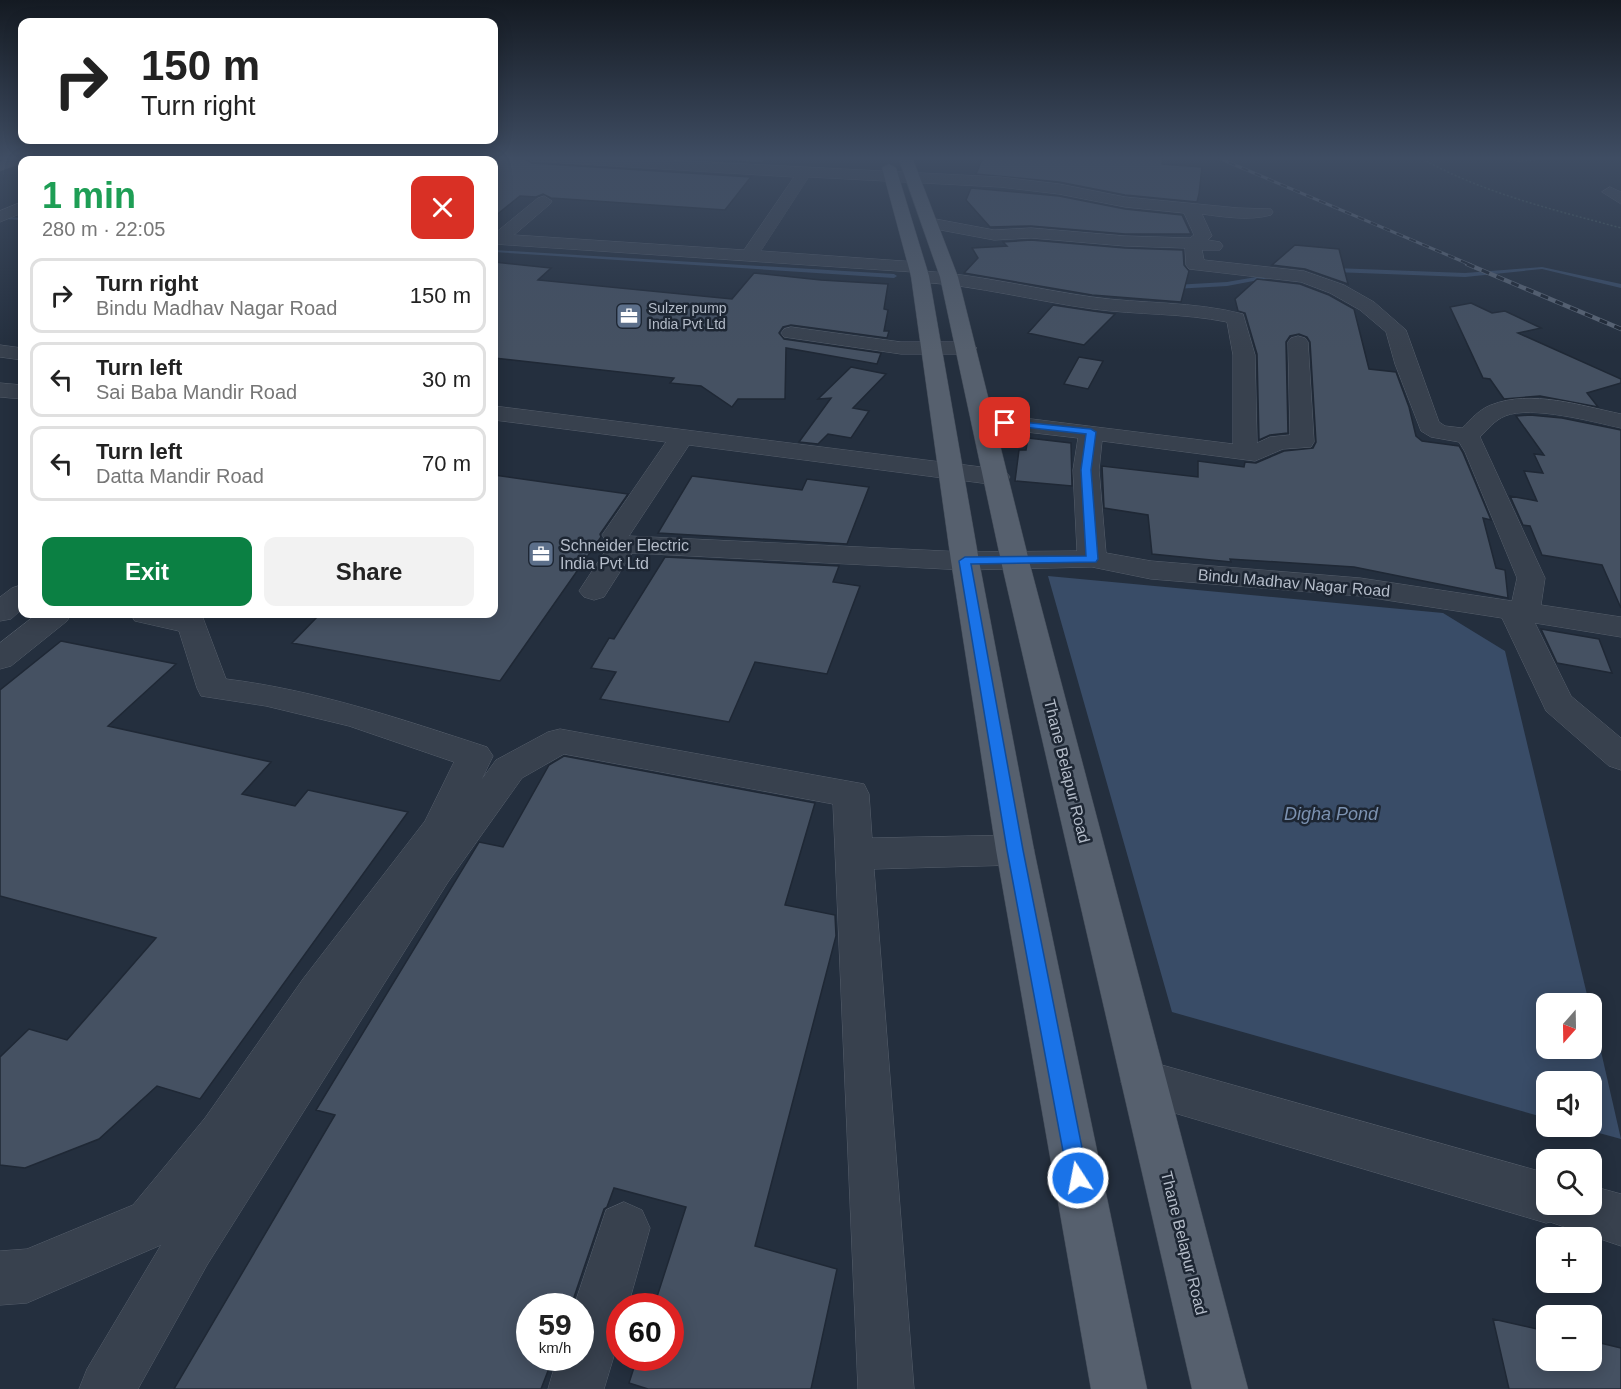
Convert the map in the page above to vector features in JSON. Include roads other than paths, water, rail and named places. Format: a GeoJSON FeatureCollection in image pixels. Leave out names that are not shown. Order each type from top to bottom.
{"type":"FeatureCollection","features":[{"type":"Feature","properties":{"kind":"main road","name":"Thane Belapur Road"},"geometry":{"type":"LineString","coordinates":[[914,222],[949,348],[983,420],[1015,561],[1220,1389]]}},
{"type":"Feature","properties":{"kind":"main road","name":"Thane Belapur Road"},"geometry":{"type":"LineString","coordinates":[[929,273],[930,223]]}},
{"type":"Feature","properties":{"kind":"main road","name":"Thane Belapur Road"},"geometry":{"type":"LineString","coordinates":[[949,348],[951,471],[965,561],[1015,850],[1119,1389]]}},
{"type":"Feature","properties":{"kind":"street"},"geometry":{"type":"LineString","coordinates":[[498,237],[518,222]]}},
{"type":"Feature","properties":{"kind":"street"},"geometry":{"type":"LineString","coordinates":[[749,256],[772,222]]}},
{"type":"Feature","properties":{"kind":"street"},"geometry":{"type":"LineString","coordinates":[[1092,253],[1107,236],[1125,222]]}},
{"type":"Feature","properties":{"kind":"street"},"geometry":{"type":"LineString","coordinates":[[1193,244],[1203,236],[1197,222]]}},
{"type":"Feature","properties":{"kind":"street"},"geometry":{"type":"LineString","coordinates":[[930,223],[994,235],[1031,233],[1230,247]]}},
{"type":"Feature","properties":{"kind":"street"},"geometry":{"type":"LineString","coordinates":[[498,239],[749,256],[929,273],[1092,303],[1214,313],[1236,318],[1244,355],[1245,453]]}},
{"type":"Feature","properties":{"kind":"street"},"geometry":{"type":"LineString","coordinates":[[1193,244],[1195,265],[1200,267],[1284,274],[1337,289],[1384,318],[1396,330],[1406,364],[1430,426],[1439,432],[1468,436]]}},
{"type":"Feature","properties":{"kind":"street"},"geometry":{"type":"LineString","coordinates":[[790,333],[867,345],[949,348]]}},
{"type":"Feature","properties":{"kind":"street"},"geometry":{"type":"LineString","coordinates":[[807,359],[827,339]]}},
{"type":"Feature","properties":{"kind":"street"},"geometry":{"type":"LineString","coordinates":[[983,420],[1255,454],[1279,442],[1302,442],[1299,342]]}},
{"type":"Feature","properties":{"kind":"street"},"geometry":{"type":"LineString","coordinates":[[0,351],[18,353]]}},
{"type":"Feature","properties":{"kind":"street"},"geometry":{"type":"LineString","coordinates":[[0,390],[18,392]]}},
{"type":"Feature","properties":{"kind":"street"},"geometry":{"type":"LineString","coordinates":[[1468,436],[1482,420],[1503,409],[1532,407],[1587,413],[1621,422]]}},
{"type":"Feature","properties":{"kind":"street"},"geometry":{"type":"LineString","coordinates":[[498,414],[997,477]]}},
{"type":"Feature","properties":{"kind":"street"},"geometry":{"type":"LineString","coordinates":[[1091,432],[1086,470],[1092,559]]}},
{"type":"Feature","properties":{"kind":"street"},"geometry":{"type":"LineString","coordinates":[[1468,436],[1531,578],[1519,612],[1558,703],[1621,757]]}},
{"type":"Feature","properties":{"kind":"street"},"geometry":{"type":"LineString","coordinates":[[616,535],[682,437]]}},
{"type":"Feature","properties":{"kind":"street","name":"Bindu Madhav Nagar Road"},"geometry":{"type":"LineString","coordinates":[[594,591],[624,544],[965,561],[1092,559],[1151,570],[1360,587],[1621,627]]}},
{"type":"Feature","properties":{"kind":"street"},"geometry":{"type":"LineString","coordinates":[[0,612],[18,597]]}},
{"type":"Feature","properties":{"kind":"street"},"geometry":{"type":"LineString","coordinates":[[0,659],[51,618]]}},
{"type":"Feature","properties":{"kind":"street"},"geometry":{"type":"LineString","coordinates":[[0,1278],[27,1276],[151,1223],[222,1135],[318,993],[439,830],[476,756],[355,716],[266,695],[213,688],[192,625],[163,618]]}},
{"type":"Feature","properties":{"kind":"street"},"geometry":{"type":"LineString","coordinates":[[107,1389],[189,1247],[434,871],[510,770],[560,741],[851,794],[886,1389]]}},
{"type":"Feature","properties":{"kind":"street"},"geometry":{"type":"LineString","coordinates":[[855,854],[1015,850]]}},
{"type":"Feature","properties":{"kind":"street"},"geometry":{"type":"LineString","coordinates":[[1144,1082],[1536,1195]]}},
{"type":"Feature","properties":{"kind":"street"},"geometry":{"type":"LineString","coordinates":[[1602,1214],[1621,1220]]}},
{"type":"Feature","properties":{"kind":"street"},"geometry":{"type":"LineString","coordinates":[[576,1389],[624,1228]]}},
{"type":"Feature","properties":{"kind":"water","name":"Digha Pond"},"geometry":{"type":"Polygon","coordinates":[[[1048,576],[1443,613],[1505,651],[1587,993],[1536,993],[1536,1059],[1602,1059],[1602,1056],[1621,1139],[1602,1134],[1602,1071],[1536,1071],[1536,1115],[1172,1012],[1048,576]]]}},
{"type":"Feature","properties":{"kind":"waterway"},"geometry":{"type":"LineString","coordinates":[[498,251],[894,276]]}},
{"type":"Feature","properties":{"kind":"waterway"},"geometry":{"type":"LineString","coordinates":[[1334,270],[1465,275],[1542,268],[1621,286]]}},
{"type":"Feature","properties":{"kind":"waterway"},"geometry":{"type":"LineString","coordinates":[[1174,287],[1227,284],[1273,276]]}},
{"type":"Feature","properties":{"kind":"railway"},"geometry":{"type":"LineString","coordinates":[[1369,222],[1471,265]]}},
{"type":"Feature","properties":{"kind":"railway"},"geometry":{"type":"LineString","coordinates":[[1467,264],[1621,329]]}},
{"type":"Feature","properties":{"kind":"place","name":"Sulzer pump India Pvt Ltd"},"geometry":{"type":"Point","coordinates":[629,316]}},
{"type":"Feature","properties":{"kind":"place","name":"Schneider Electric India Pvt Ltd"},"geometry":{"type":"Point","coordinates":[541,554]}}]}
